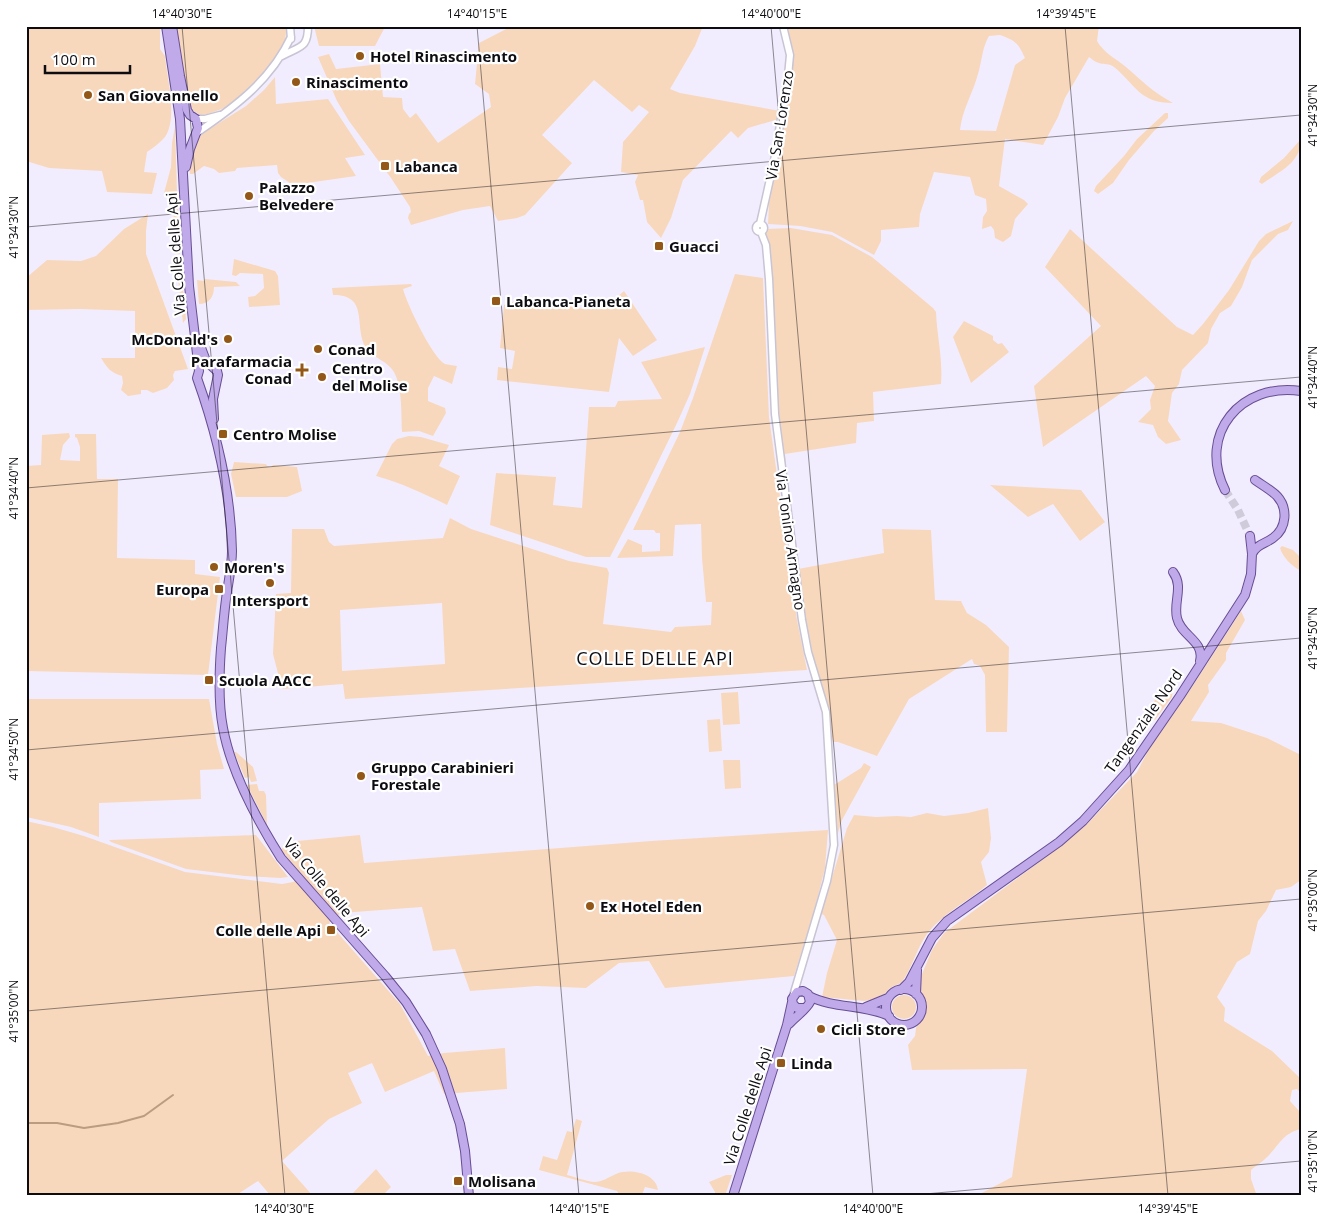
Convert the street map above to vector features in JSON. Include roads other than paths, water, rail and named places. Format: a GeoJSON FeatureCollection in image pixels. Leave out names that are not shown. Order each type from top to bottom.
{"type":"FeatureCollection","features":[{"type":"Feature","properties":{"kind":"main road"},"geometry":{"type":"LineString","coordinates":[[166,26],[180,119],[180,134],[188,138],[196,134],[198,125],[187,110],[172,26]]}},
{"type":"Feature","properties":{"kind":"main road"},"geometry":{"type":"LineString","coordinates":[[180,119],[186,115],[193,117]]}},
{"type":"Feature","properties":{"kind":"main road","name":"Via Colle delle Api"},"geometry":{"type":"LineString","coordinates":[[180,134],[189,281],[199,371]]}},
{"type":"Feature","properties":{"kind":"main road","name":"Via Colle delle Api"},"geometry":{"type":"LineString","coordinates":[[183,179],[190,149],[196,134]]}},
{"type":"Feature","properties":{"kind":"main road","name":"Via Colle delle Api"},"geometry":{"type":"LineString","coordinates":[[194,326],[201,351],[211,366]]}},
{"type":"Feature","properties":{"kind":"main road"},"geometry":{"type":"LineString","coordinates":[[211,366],[217,371],[218,375],[215,384],[208,387],[200,384],[197,378],[202,368],[211,366]]}},
{"type":"Feature","properties":{"kind":"main road","name":"Via Colle delle Api"},"geometry":{"type":"LineString","coordinates":[[200,384],[215,430],[227,488],[232,553],[219,684],[223,727],[229,752],[257,816],[281,858],[396,989],[426,1034],[442,1069],[460,1124],[465,1151],[469,1196]]}},
{"type":"Feature","properties":{"kind":"main road","name":"Via Colle delle Api"},"geometry":{"type":"LineString","coordinates":[[215,384],[213,399],[215,430]]}},
{"type":"Feature","properties":{"kind":"main road"},"geometry":{"type":"LineString","coordinates":[[1225,490],[1217,468],[1216,449],[1219,435],[1228,419],[1238,407],[1253,397],[1267,392],[1286,389],[1301,391]]}},
{"type":"Feature","properties":{"kind":"main road"},"geometry":{"type":"LineString","coordinates":[[1252,554],[1258,546],[1272,539],[1280,532],[1284,522],[1284,512],[1278,497],[1255,480]]}},
{"type":"Feature","properties":{"kind":"main road","name":"Tangenziale Nord"},"geometry":{"type":"LineString","coordinates":[[900,990],[909,982],[932,938],[947,921],[1059,842],[1083,821],[1129,770],[1180,696],[1244,595],[1251,574],[1252,554],[1250,537],[1262,543]]}},
{"type":"Feature","properties":{"kind":"main road"},"geometry":{"type":"LineString","coordinates":[[1173,572],[1177,578],[1179,589],[1176,608],[1177,618],[1181,628],[1196,642],[1201,652],[1200,663]]}},
{"type":"Feature","properties":{"kind":"main road"},"geometry":{"type":"LineString","coordinates":[[1196,642],[1210,643],[1218,637]]}},
{"type":"Feature","properties":{"kind":"main road","name":"Tangenziale Nord"},"geometry":{"type":"LineString","coordinates":[[916,994],[918,968]]}},
{"type":"Feature","properties":{"kind":"main road"},"geometry":{"type":"LineString","coordinates":[[829,1003],[797,1008],[792,999],[800,991],[829,1003],[880,1012],[889,1016],[898,1024],[914,1022],[922,1008],[920,998],[916,994],[912,991],[900,990],[872,1006],[862,1008]]}},
{"type":"Feature","properties":{"kind":"main road"},"geometry":{"type":"LineString","coordinates":[[806,1008],[810,1002],[808,995]]}},
{"type":"Feature","properties":{"kind":"main road"},"geometry":{"type":"LineString","coordinates":[[888,998],[886,1004],[889,1016]]}},
{"type":"Feature","properties":{"kind":"main road","name":"Via Colle delle Api"},"geometry":{"type":"LineString","coordinates":[[732,1196],[787,1025],[792,999]]}},
{"type":"Feature","properties":{"kind":"main road","name":"Via Colle delle Api"},"geometry":{"type":"LineString","coordinates":[[787,1025],[806,1008]]}},
{"type":"Feature","properties":{"kind":"street"},"geometry":{"type":"LineString","coordinates":[[290,26],[291,37],[294,44],[298,47]]}},
{"type":"Feature","properties":{"kind":"street"},"geometry":{"type":"LineString","coordinates":[[282,56],[298,47],[304,46],[308,38],[308,26]]}},
{"type":"Feature","properties":{"kind":"street","name":"Via San Lorenzo"},"geometry":{"type":"LineString","coordinates":[[761,232],[757,231],[756,228],[760,224],[774,161],[788,76],[790,55],[782,26]]}},
{"type":"Feature","properties":{"kind":"street"},"geometry":{"type":"LineString","coordinates":[[196,134],[226,113],[259,84],[282,56],[291,37]]}},
{"type":"Feature","properties":{"kind":"street"},"geometry":{"type":"LineString","coordinates":[[193,117],[205,119],[226,113]]}},
{"type":"Feature","properties":{"kind":"street","name":"Via Tonino Armagno"},"geometry":{"type":"LineString","coordinates":[[761,232],[766,245],[769,279],[774,414],[801,613],[808,652],[826,712],[834,846]]}},
{"type":"Feature","properties":{"kind":"street","name":"Via Colle delle Api"},"geometry":{"type":"LineString","coordinates":[[792,999],[827,881],[834,846]]}},
{"type":"Feature","properties":{"kind":"street","name":"Via Colle delle Api"},"geometry":{"type":"LineString","coordinates":[[802,968],[802,982],[808,995]]}},
{"type":"Feature","properties":{"kind":"waterway"},"geometry":{"type":"LineString","coordinates":[[26,1123],[57,1123],[84,1128],[118,1123],[144,1116],[173,1095]]}},
{"type":"Feature","properties":{"kind":"tunnel"},"geometry":{"type":"LineString","coordinates":[[1225,490],[1238,510],[1250,536]]}},
{"type":"Feature","properties":{"kind":"place","name":"Hotel Rinascimento"},"geometry":{"type":"Point","coordinates":[360,56]}},
{"type":"Feature","properties":{"kind":"place","name":"Rinascimento"},"geometry":{"type":"Point","coordinates":[296,82]}},
{"type":"Feature","properties":{"kind":"place","name":"San Giovannello"},"geometry":{"type":"Point","coordinates":[88,95]}},
{"type":"Feature","properties":{"kind":"place","name":"Labanca"},"geometry":{"type":"Point","coordinates":[385,166]}},
{"type":"Feature","properties":{"kind":"place","name":"Palazzo Belvedere"},"geometry":{"type":"Point","coordinates":[249,196]}},
{"type":"Feature","properties":{"kind":"place","name":"Guacci"},"geometry":{"type":"Point","coordinates":[659,246]}},
{"type":"Feature","properties":{"kind":"place","name":"Labanca-Pianeta"},"geometry":{"type":"Point","coordinates":[496,301]}},
{"type":"Feature","properties":{"kind":"place","name":"McDonald's"},"geometry":{"type":"Point","coordinates":[228,339]}},
{"type":"Feature","properties":{"kind":"place","name":"Conad"},"geometry":{"type":"Point","coordinates":[318,349]}},
{"type":"Feature","properties":{"kind":"place","name":"Parafarmacia Conad"},"geometry":{"type":"Point","coordinates":[302,370]}},
{"type":"Feature","properties":{"kind":"place","name":"Centro del Molise"},"geometry":{"type":"Point","coordinates":[322,377]}},
{"type":"Feature","properties":{"kind":"place","name":"Centro Molise"},"geometry":{"type":"Point","coordinates":[223,434]}},
{"type":"Feature","properties":{"kind":"place","name":"Moren's"},"geometry":{"type":"Point","coordinates":[214,567]}},
{"type":"Feature","properties":{"kind":"place","name":"Intersport"},"geometry":{"type":"Point","coordinates":[270,583]}},
{"type":"Feature","properties":{"kind":"place","name":"Europa"},"geometry":{"type":"Point","coordinates":[219,589]}},
{"type":"Feature","properties":{"kind":"place","name":"Scuola AACC"},"geometry":{"type":"Point","coordinates":[209,680]}},
{"type":"Feature","properties":{"kind":"place","name":"Gruppo Carabinieri Forestale"},"geometry":{"type":"Point","coordinates":[361,776]}},
{"type":"Feature","properties":{"kind":"place","name":"Ex Hotel Eden"},"geometry":{"type":"Point","coordinates":[590,906]}},
{"type":"Feature","properties":{"kind":"place","name":"Colle delle Api"},"geometry":{"type":"Point","coordinates":[331,930]}},
{"type":"Feature","properties":{"kind":"place","name":"Cicli Store"},"geometry":{"type":"Point","coordinates":[821,1029]}},
{"type":"Feature","properties":{"kind":"place","name":"Linda"},"geometry":{"type":"Point","coordinates":[781,1063]}},
{"type":"Feature","properties":{"kind":"place","name":"Molisana"},"geometry":{"type":"Point","coordinates":[458,1181]}},
{"type":"Feature","properties":{"kind":"district","name":"COLLE DELLE API"},"geometry":{"type":"Point","coordinates":[655,658]}}]}
